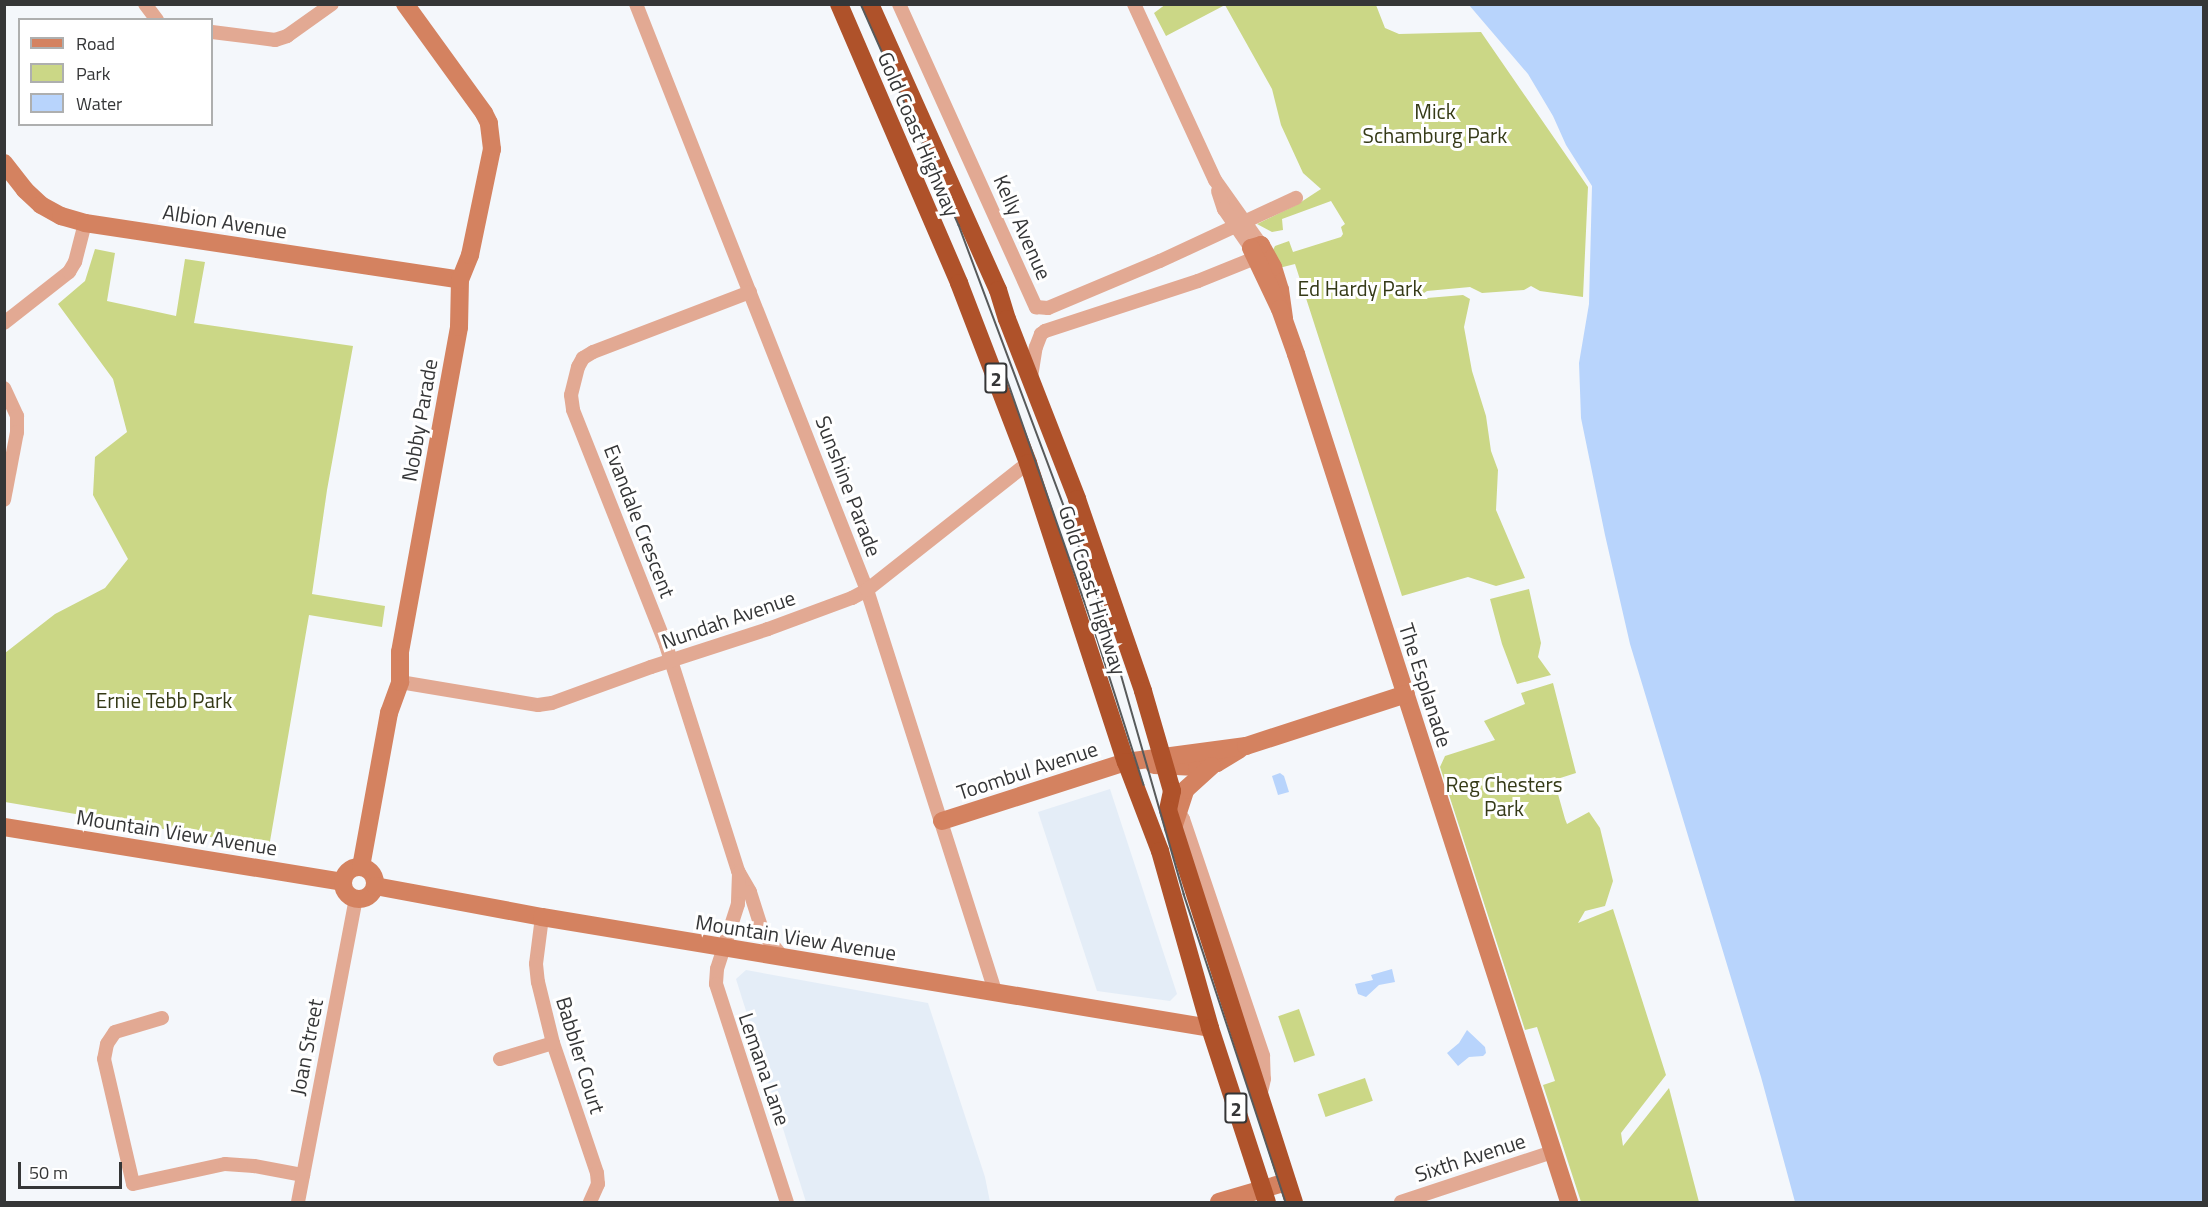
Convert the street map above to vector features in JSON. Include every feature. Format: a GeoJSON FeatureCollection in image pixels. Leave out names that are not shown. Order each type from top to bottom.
{"type":"FeatureCollection","features":[{"type":"Feature","properties":{"kind":"highway","name":"Gold Coast Highway"},"geometry":{"type":"LineString","coordinates":[[839,4],[959,283],[1028,463],[1126,762],[1160,851],[1210,1028],[1264,1196]]}},
{"type":"Feature","properties":{"kind":"highway","name":"Gold Coast Highway"},"geometry":{"type":"LineString","coordinates":[[870,4],[965,213],[1031,377],[1121,622],[1164,762],[1179,823],[1260,1096],[1294,1203]]}},
{"type":"Feature","properties":{"kind":"street"},"geometry":{"type":"LineString","coordinates":[[145,4],[155,18]]}},
{"type":"Feature","properties":{"kind":"street"},"geometry":{"type":"LineString","coordinates":[[213,32],[275,40],[287,36],[332,4]]}},
{"type":"Feature","properties":{"kind":"street","name":"Nobby Parade"},"geometry":{"type":"LineString","coordinates":[[361,867],[389,713],[400,682],[400,652],[459,327],[460,280],[470,255],[490,164],[492,134],[484,113],[405,4]]}},
{"type":"Feature","properties":{"kind":"street","name":"Sunshine Parade"},"geometry":{"type":"LineString","coordinates":[[636,4],[867,590],[996,993]]}},
{"type":"Feature","properties":{"kind":"street","name":"Kelly Avenue"},"geometry":{"type":"LineString","coordinates":[[899,4],[1036,307],[1047,308],[1160,261],[1296,198]]}},
{"type":"Feature","properties":{"kind":"street"},"geometry":{"type":"LineString","coordinates":[[1031,377],[1036,347],[1041,334],[1045,331],[1198,281],[1258,251],[1240,223],[1222,205],[1215,180],[1134,4]]}},
{"type":"Feature","properties":{"kind":"street","name":"Albion Avenue"},"geometry":{"type":"LineString","coordinates":[[4,163],[25,190],[41,205],[61,216],[85,223],[460,280]]}},
{"type":"Feature","properties":{"kind":"street"},"geometry":{"type":"LineString","coordinates":[[4,323],[69,272],[75,262],[85,223]]}},
{"type":"Feature","properties":{"kind":"street","name":"The Esplanade"},"geometry":{"type":"LineString","coordinates":[[1258,251],[1278,279],[1284,318],[1569,1203]]}},
{"type":"Feature","properties":{"kind":"street","name":"Evandale Crescent"},"geometry":{"type":"LineString","coordinates":[[750,292],[593,352],[583,358],[574,377],[572,395],[573,410],[671,660],[738,871],[750,891],[763,933],[783,958]]}},
{"type":"Feature","properties":{"kind":"street"},"geometry":{"type":"LineString","coordinates":[[4,388],[17,416],[17,432],[4,500]]}},
{"type":"Feature","properties":{"kind":"street","name":"Nundah Avenue"},"geometry":{"type":"LineString","coordinates":[[400,682],[538,705],[552,703],[671,660],[779,625],[852,598],[867,590],[1028,463]]}},
{"type":"Feature","properties":{"kind":"street"},"geometry":{"type":"LineString","coordinates":[[1126,762],[1164,762],[1246,746],[1406,694]]}},
{"type":"Feature","properties":{"kind":"street"},"geometry":{"type":"LineString","coordinates":[[1179,823],[1190,784],[1216,763],[1246,746]]}},
{"type":"Feature","properties":{"kind":"street","name":"Toombul Avenue"},"geometry":{"type":"LineString","coordinates":[[942,821],[1126,762]]}},
{"type":"Feature","properties":{"kind":"street"},"geometry":{"type":"LineString","coordinates":[[1164,762],[1190,769],[1216,763]]}},
{"type":"Feature","properties":{"kind":"street","name":"Mountain View Avenue"},"geometry":{"type":"LineString","coordinates":[[4,826],[343,882]]}},
{"type":"Feature","properties":{"kind":"street"},"geometry":{"type":"LineString","coordinates":[[361,867],[373,876],[375,886],[366,898],[356,899],[344,891],[343,882],[350,870],[361,867]]}},
{"type":"Feature","properties":{"kind":"street","name":"Evandale Crescent"},"geometry":{"type":"LineString","coordinates":[[724,948],[738,904],[738,871]]}},
{"type":"Feature","properties":{"kind":"street","name":"Mountain View Avenue"},"geometry":{"type":"LineString","coordinates":[[375,886],[724,948],[1210,1028]]}},
{"type":"Feature","properties":{"kind":"street","name":"Joan Street"},"geometry":{"type":"LineString","coordinates":[[298,1203],[356,899]]}},
{"type":"Feature","properties":{"kind":"street","name":"Babbler Court"},"geometry":{"type":"LineString","coordinates":[[542,917],[536,964],[537,982],[553,1043],[597,1173],[598,1184],[590,1203]]}},
{"type":"Feature","properties":{"kind":"street","name":"Lemana Lane"},"geometry":{"type":"LineString","coordinates":[[724,948],[716,977],[719,1000],[787,1203]]}},
{"type":"Feature","properties":{"kind":"street"},"geometry":{"type":"LineString","coordinates":[[162,1018],[115,1032],[106,1044],[104,1059],[133,1184],[225,1164],[254,1166],[303,1175]]}},
{"type":"Feature","properties":{"kind":"street"},"geometry":{"type":"LineString","coordinates":[[500,1059],[553,1043]]}},
{"type":"Feature","properties":{"kind":"street","name":"Sixth Avenue"},"geometry":{"type":"LineString","coordinates":[[1401,1203],[1552,1152]]}},
{"type":"Feature","properties":{"kind":"street"},"geometry":{"type":"LineString","coordinates":[[1220,1203],[1264,1196],[1287,1182]]}},
{"type":"Feature","properties":{"kind":"shaded area"},"geometry":{"type":"Polygon","coordinates":[[[1110,789],[1177,994],[1170,1001],[1097,991],[1038,812],[1110,789]]]}},
{"type":"Feature","properties":{"kind":"shaded area"},"geometry":{"type":"Polygon","coordinates":[[[746,970],[928,1003],[985,1177],[990,1202],[806,1202],[736,979],[746,970]]]}},
{"type":"Feature","properties":{"kind":"green space"},"geometry":{"type":"Polygon","coordinates":[[[1166,4],[1376,5],[1385,28],[1399,34],[1481,32],[1588,187],[1583,297],[1540,291],[1531,286],[1524,290],[1482,293],[1470,287],[1427,291],[1415,299],[1463,295],[1470,299],[1464,327],[1472,371],[1486,416],[1491,451],[1498,470],[1496,510],[1525,578],[1496,586],[1468,577],[1402,596],[1295,264],[1279,268],[1273,250],[1275,246],[1289,241],[1293,252],[1341,237],[1343,234],[1341,227],[1345,224],[1331,201],[1282,219],[1283,230],[1272,232],[1257,224],[1298,204],[1321,189],[1303,173],[1281,125],[1272,89],[1225,5],[1166,36],[1154,13],[1166,4]]]}},
{"type":"Feature","properties":{"kind":"green space","name":"Ernie Tebb Park"},"geometry":{"type":"Polygon","coordinates":[[[95,249],[115,253],[107,301],[176,316],[185,259],[205,262],[194,323],[353,346],[327,490],[312,594],[385,606],[382,627],[309,615],[269,847],[5,802],[5,653],[55,614],[105,588],[128,559],[93,495],[95,457],[127,432],[113,379],[58,304],[85,281],[95,249]]]}},
{"type":"Feature","properties":{"kind":"green space"},"geometry":{"type":"Polygon","coordinates":[[[1529,589],[1541,643],[1538,657],[1551,675],[1517,684],[1502,644],[1490,599],[1529,589]]]}},
{"type":"Feature","properties":{"kind":"green space","name":"Reg Chesters Park"},"geometry":{"type":"Polygon","coordinates":[[[1553,683],[1576,773],[1554,780],[1565,819],[1567,824],[1589,812],[1600,828],[1613,881],[1605,906],[1585,911],[1578,923],[1613,909],[1666,1075],[1621,1133],[1623,1146],[1669,1088],[1699,1202],[1581,1202],[1543,1085],[1555,1081],[1537,1027],[1525,1030],[1440,767],[1445,756],[1495,740],[1484,721],[1525,704],[1521,693],[1553,683]]]}},
{"type":"Feature","properties":{"kind":"green space"},"geometry":{"type":"Polygon","coordinates":[[[1299,1009],[1315,1055],[1294,1062],[1278,1016],[1299,1009]]]}},
{"type":"Feature","properties":{"kind":"green space"},"geometry":{"type":"Polygon","coordinates":[[[1365,1078],[1373,1101],[1326,1117],[1318,1094],[1365,1078]]]}},
{"type":"Feature","properties":{"kind":"water"},"geometry":{"type":"Polygon","coordinates":[[[1469,5],[2203,5],[2203,1202],[1795,1202],[1761,1077],[1630,644],[1581,418],[1579,363],[1589,304],[1592,186],[1566,145],[1553,116],[1528,74],[1469,5]]]}},
{"type":"Feature","properties":{"kind":"water"},"geometry":{"type":"Polygon","coordinates":[[[1280,773],[1284,776],[1289,792],[1278,795],[1272,776],[1280,773]]]}},
{"type":"Feature","properties":{"kind":"water"},"geometry":{"type":"Polygon","coordinates":[[[1392,969],[1395,982],[1379,985],[1366,997],[1358,994],[1355,984],[1373,980],[1371,975],[1392,969]]]}},
{"type":"Feature","properties":{"kind":"water"},"geometry":{"type":"Polygon","coordinates":[[[1467,1030],[1485,1047],[1486,1053],[1483,1056],[1469,1057],[1458,1066],[1447,1053],[1459,1043],[1467,1030]]]}},
{"type":"Feature","properties":{"kind":"tram line"},"geometry":{"type":"LineString","coordinates":[[861,4],[959,225],[1101,604],[1184,894],[1286,1202]]}},
{"type":"Feature","properties":{"kind":"tram line"},"geometry":{"type":"LineString","coordinates":[[1005,373],[1097,637],[1144,785]]}},
{"type":"Feature","properties":{"kind":"park label","name":"Mick Schamburg Park"},"geometry":{"type":"Point","coordinates":[1435,123]}},
{"type":"Feature","properties":{"kind":"park label","name":"Ed Hardy Park"},"geometry":{"type":"Point","coordinates":[1360,288]}}]}
